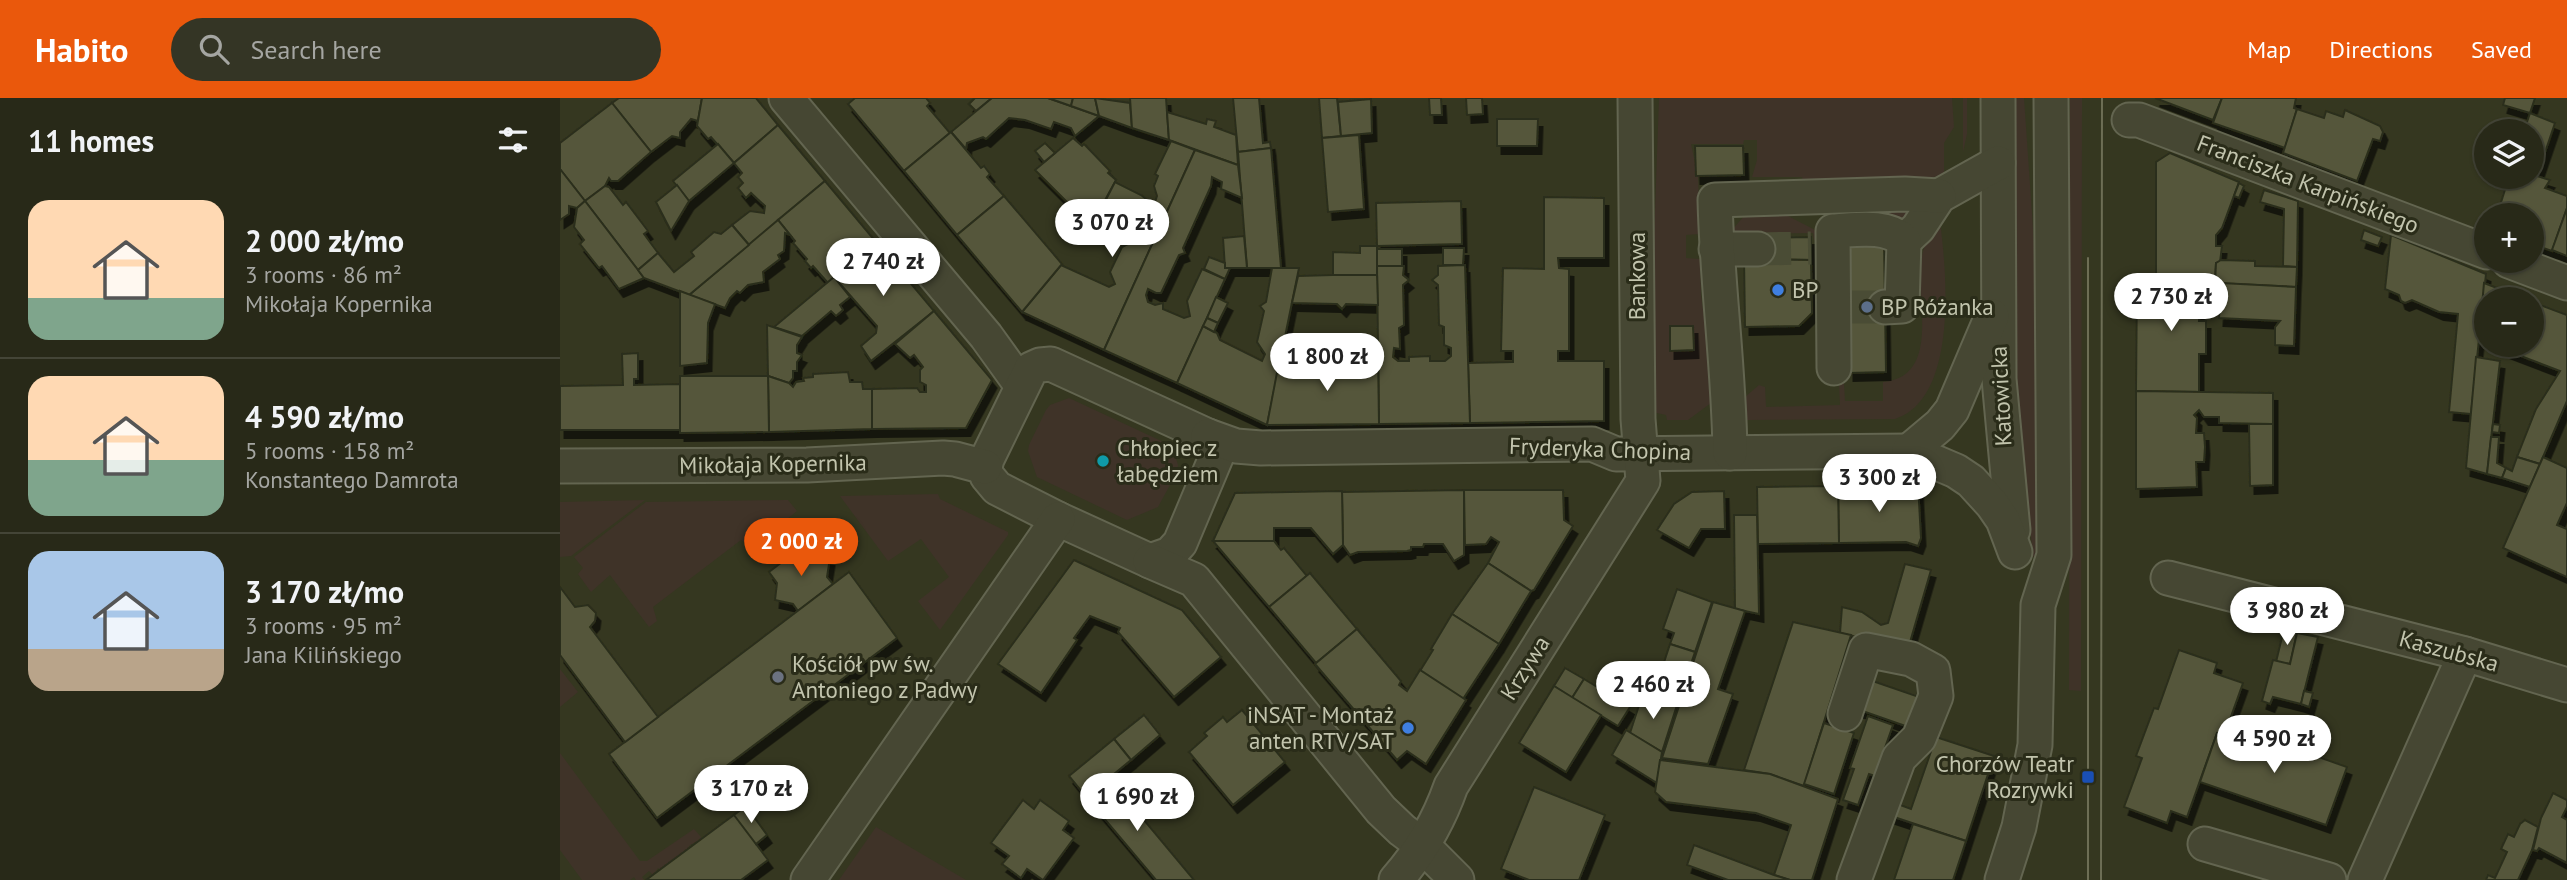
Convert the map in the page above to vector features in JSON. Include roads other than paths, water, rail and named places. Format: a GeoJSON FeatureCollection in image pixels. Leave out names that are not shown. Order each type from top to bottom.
{"type":"FeatureCollection","features":[{"type":"Feature","properties":{"kind":"street"},"geometry":{"type":"LineString","coordinates":[[786,98],[986,336],[1022,386],[985,467],[987,476],[997,488],[1058,519],[1194,580],[1381,810],[1457,880]]}},
{"type":"Feature","properties":{"kind":"street","name":"Bankowa"},"geometry":{"type":"LineString","coordinates":[[1636,98],[1638,419],[1642,454]]}},
{"type":"Feature","properties":{"kind":"street","name":"Katowicka"},"geometry":{"type":"LineString","coordinates":[[1998,98],[1998,366],[2002,430],[2015,552],[2038,605]]}},
{"type":"Feature","properties":{"kind":"street","name":"Katowicka"},"geometry":{"type":"LineString","coordinates":[[2002,880],[2018,827],[2035,746],[2038,605],[2054,555],[2051,98]]}},
{"type":"Feature","properties":{"kind":"street","name":"Franciszka Karpińskiego"},"geometry":{"type":"LineString","coordinates":[[2129,120],[2139,120],[2474,247]]}},
{"type":"Feature","properties":{"kind":"street"},"geometry":{"type":"LineString","coordinates":[[1885,307],[1902,306],[1904,241],[1918,228],[1939,196],[1998,163]]}},
{"type":"Feature","properties":{"kind":"street"},"geometry":{"type":"LineString","coordinates":[[1730,453],[1730,400],[1714,200],[1905,194],[1939,196]]}},
{"type":"Feature","properties":{"kind":"street"},"geometry":{"type":"LineString","coordinates":[[1800,198],[1825,242],[1841,307],[1834,369]]}},
{"type":"Feature","properties":{"kind":"street"},"geometry":{"type":"LineString","coordinates":[[1825,242],[1884,230],[1898,235],[1904,241]]}},
{"type":"Feature","properties":{"kind":"street"},"geometry":{"type":"LineString","coordinates":[[1716,249],[1758,249]]}},
{"type":"Feature","properties":{"kind":"street"},"geometry":{"type":"LineString","coordinates":[[2541,273],[2567,283]]}},
{"type":"Feature","properties":{"kind":"street"},"geometry":{"type":"LineString","coordinates":[[1999,300],[1952,410],[1940,425],[1909,451],[1956,471],[1970,481],[2003,520],[2015,552]]}},
{"type":"Feature","properties":{"kind":"street","name":"Fryderyka Chopina"},"geometry":{"type":"LineString","coordinates":[[1022,386],[1031,369],[1051,364],[1208,436],[1236,446],[1261,448],[1592,444],[1616,454],[1909,451]]}},
{"type":"Feature","properties":{"kind":"street"},"geometry":{"type":"LineString","coordinates":[[1150,561],[1170,554],[1180,543],[1217,455],[1215,445],[1208,436]]}},
{"type":"Feature","properties":{"kind":"street","name":"Krzywa"},"geometry":{"type":"LineString","coordinates":[[1396,880],[1422,845],[1444,806],[1451,786],[1643,481],[1642,454]]}},
{"type":"Feature","properties":{"kind":"street","name":"Mikołaja Kopernika"},"geometry":{"type":"LineString","coordinates":[[560,467],[807,466],[943,458],[985,467]]}},
{"type":"Feature","properties":{"kind":"street"},"geometry":{"type":"LineString","coordinates":[[808,880],[1058,519]]}},
{"type":"Feature","properties":{"kind":"street","name":"Kaszubska"},"geometry":{"type":"LineString","coordinates":[[2168,578],[2465,654],[2567,685]]}},
{"type":"Feature","properties":{"kind":"street"},"geometry":{"type":"LineString","coordinates":[[1845,714],[1866,650],[1911,659],[1933,671],[1936,696],[1919,738],[1899,758],[1854,880]]}},
{"type":"Feature","properties":{"kind":"street"},"geometry":{"type":"LineString","coordinates":[[2364,880],[2465,654]]}},
{"type":"Feature","properties":{"kind":"street"},"geometry":{"type":"LineString","coordinates":[[2205,844],[2329,880]]}},
{"type":"Feature","properties":{"kind":"tunnel"},"geometry":{"type":"LineString","coordinates":[[1758,249],[1811,248]]}},
{"type":"Feature","properties":{"kind":"tunnel"},"geometry":{"type":"LineString","coordinates":[[1848,307],[1885,307]]}},
{"type":"Feature","properties":{"kind":"tram line"},"geometry":{"type":"LineString","coordinates":[[2101,880],[2102,98]]}},
{"type":"Feature","properties":{"kind":"tram line"},"geometry":{"type":"LineString","coordinates":[[2088,258],[2088,880]]}},
{"type":"Feature","properties":{"kind":"place","name":"BP"},"geometry":{"type":"Point","coordinates":[1778,290]}},
{"type":"Feature","properties":{"kind":"place","name":"BP Różanka"},"geometry":{"type":"Point","coordinates":[1867,307]}},
{"type":"Feature","properties":{"kind":"place","name":"Chłopiec z łabędziem"},"geometry":{"type":"Point","coordinates":[1103,461]}},
{"type":"Feature","properties":{"kind":"place","name":"Kościół pw św. Antoniego z Padwy"},"geometry":{"type":"Point","coordinates":[778,677]}},
{"type":"Feature","properties":{"kind":"place","name":"iNSAT - Montaż anten RTV/SAT"},"geometry":{"type":"Point","coordinates":[1408,728]}},
{"type":"Feature","properties":{"kind":"place","name":"Chorzów Teatr Rozrywki"},"geometry":{"type":"Point","coordinates":[2088,777]}}]}
